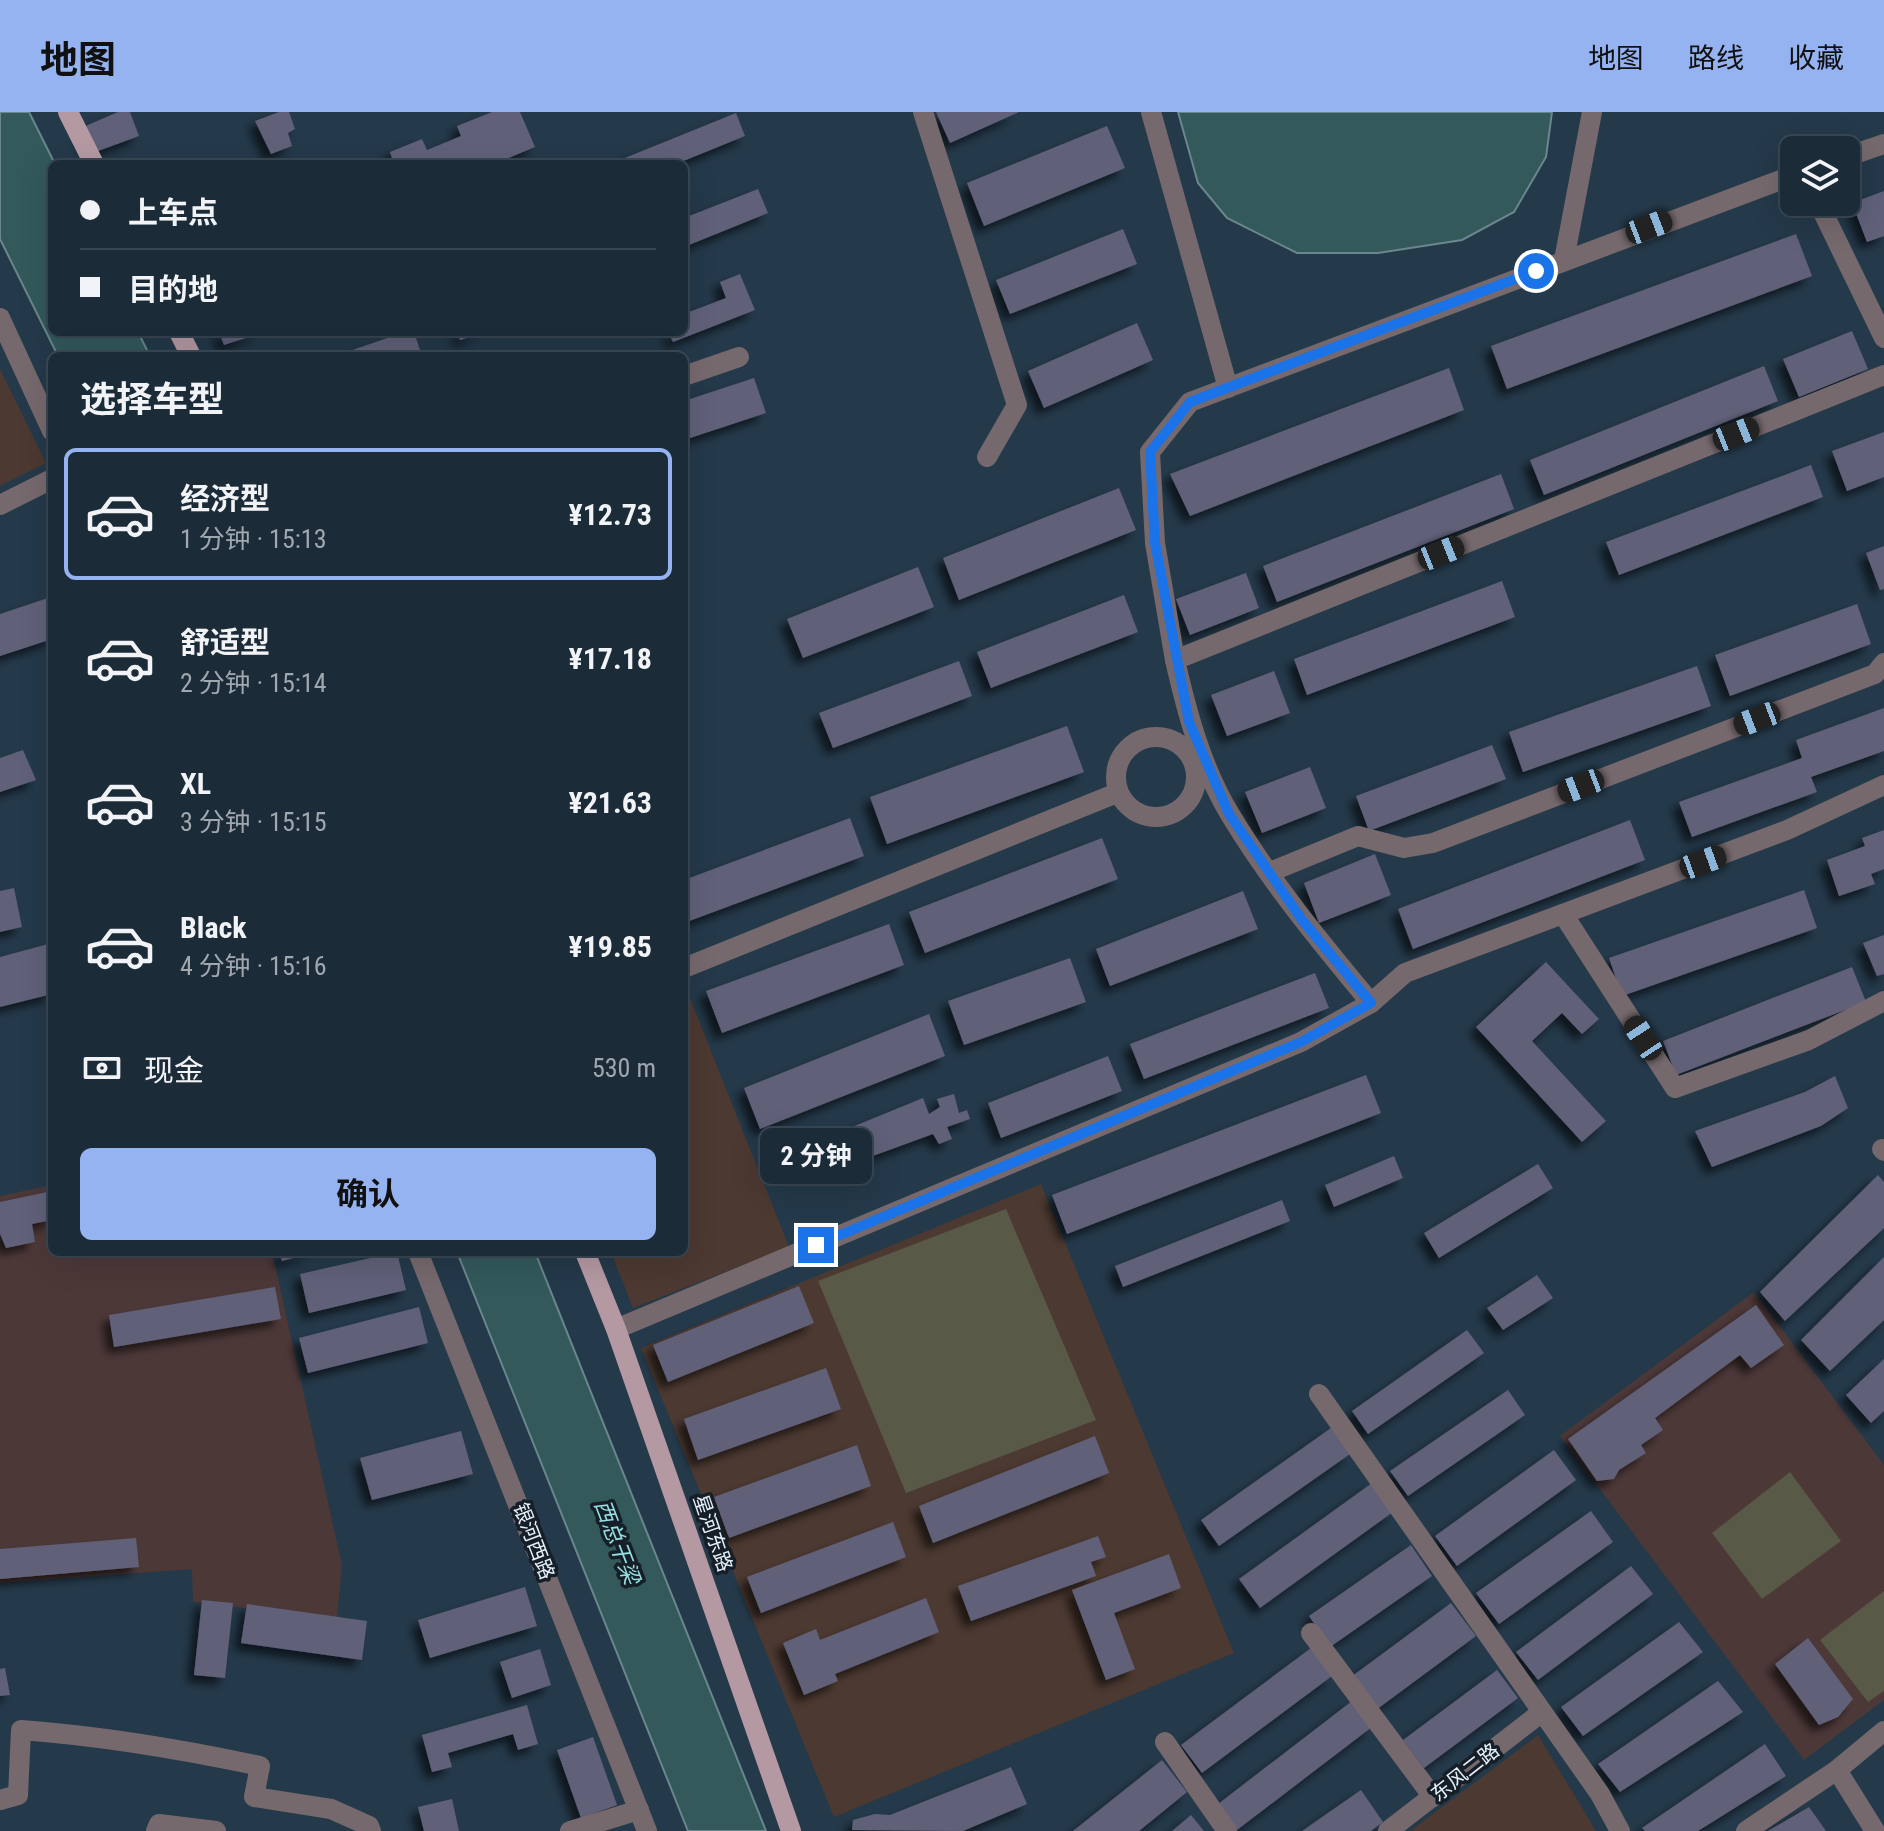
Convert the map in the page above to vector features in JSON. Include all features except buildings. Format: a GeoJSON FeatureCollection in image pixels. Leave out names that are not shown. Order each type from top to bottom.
{"type":"FeatureCollection","features":[{"type":"Feature","properties":{"kind":"main road"},"geometry":{"type":"LineString","coordinates":[[68,112],[92,160]]}},
{"type":"Feature","properties":{"kind":"main road","name":"星河东路"},"geometry":{"type":"LineString","coordinates":[[587,1256],[616,1329],[791,1831]]}},
{"type":"Feature","properties":{"kind":"street"},"geometry":{"type":"LineString","coordinates":[[923,112],[1017,405],[987,457]]}},
{"type":"Feature","properties":{"kind":"street"},"geometry":{"type":"LineString","coordinates":[[1151,112],[1228,388]]}},
{"type":"Feature","properties":{"kind":"street"},"geometry":{"type":"LineString","coordinates":[[1564,260],[1596,114]]}},
{"type":"Feature","properties":{"kind":"street"},"geometry":{"type":"LineString","coordinates":[[1860,152],[1884,144]]}},
{"type":"Feature","properties":{"kind":"street"},"geometry":{"type":"LineString","coordinates":[[1371,1003],[1302,920],[1229,814],[1189,722],[1155,543],[1150,452],[1190,402],[1780,180]]}},
{"type":"Feature","properties":{"kind":"street"},"geometry":{"type":"LineString","coordinates":[[1825,216],[1884,338]]}},
{"type":"Feature","properties":{"kind":"street"},"geometry":{"type":"LineString","coordinates":[[0,318],[48,422]]}},
{"type":"Feature","properties":{"kind":"street"},"geometry":{"type":"LineString","coordinates":[[688,375],[739,357]]}},
{"type":"Feature","properties":{"kind":"street"},"geometry":{"type":"LineString","coordinates":[[1175,660],[1884,375]]}},
{"type":"Feature","properties":{"kind":"street"},"geometry":{"type":"LineString","coordinates":[[0,505],[48,481]]}},
{"type":"Feature","properties":{"kind":"street"},"geometry":{"type":"LineString","coordinates":[[1270,872],[1358,836],[1404,848],[1433,843],[1875,674],[1884,663]]}},
{"type":"Feature","properties":{"kind":"street"},"geometry":{"type":"LineString","coordinates":[[1143,737],[1169,737],[1184,746],[1198,773],[1188,805],[1157,819],[1134,813],[1117,793],[1118,760],[1143,737]]}},
{"type":"Feature","properties":{"kind":"street"},"geometry":{"type":"LineString","coordinates":[[616,1329],[1301,1042],[1371,1003],[1405,973],[1787,830],[1884,785]]}},
{"type":"Feature","properties":{"kind":"street"},"geometry":{"type":"LineString","coordinates":[[688,966],[1117,793]]}},
{"type":"Feature","properties":{"kind":"street"},"geometry":{"type":"LineString","coordinates":[[1563,914],[1675,1088],[1809,1040],[1884,1001]]}},
{"type":"Feature","properties":{"kind":"street","name":"银河西路"},"geometry":{"type":"LineString","coordinates":[[420,1256],[647,1831]]}},
{"type":"Feature","properties":{"kind":"street"},"geometry":{"type":"LineString","coordinates":[[1319,1394],[1600,1794],[1615,1829]]}},
{"type":"Feature","properties":{"kind":"street"},"geometry":{"type":"LineString","coordinates":[[1311,1633],[1433,1797]]}},
{"type":"Feature","properties":{"kind":"street","name":"东风二路"},"geometry":{"type":"LineString","coordinates":[[1394,1829],[1542,1712]]}},
{"type":"Feature","properties":{"kind":"street"},"geometry":{"type":"LineString","coordinates":[[0,1800],[18,1795],[21,1730],[63,1733],[146,1742],[260,1766],[254,1797],[331,1809],[369,1826],[371,1831]]}},
{"type":"Feature","properties":{"kind":"street"},"geometry":{"type":"LineString","coordinates":[[1746,1831],[1837,1770],[1884,1731]]}},
{"type":"Feature","properties":{"kind":"street"},"geometry":{"type":"LineString","coordinates":[[1165,1742],[1227,1831]]}},
{"type":"Feature","properties":{"kind":"street"},"geometry":{"type":"LineString","coordinates":[[1837,1770],[1875,1831]]}},
{"type":"Feature","properties":{"kind":"street"},"geometry":{"type":"LineString","coordinates":[[570,1831],[639,1810]]}},
{"type":"Feature","properties":{"kind":"street"},"geometry":{"type":"LineString","coordinates":[[156,1831],[159,1824],[216,1831]]}},
{"type":"Feature","properties":{"kind":"shaded area"},"geometry":{"type":"Polygon","coordinates":[[[0,369],[46,463],[0,486],[0,369]]]}},
{"type":"Feature","properties":{"kind":"shaded area"},"geometry":{"type":"Polygon","coordinates":[[[688,993],[789,1247],[633,1308],[613,1256],[688,1256],[688,993]]]}},
{"type":"Feature","properties":{"kind":"shaded area"},"geometry":{"type":"Polygon","coordinates":[[[1041,1184],[1234,1653],[834,1817],[641,1348],[1041,1184]]]}},
{"type":"Feature","properties":{"kind":"shaded area"},"geometry":{"type":"Polygon","coordinates":[[[48,1186],[48,1256],[273,1256],[342,1565],[337,1619],[193,1602],[192,1569],[0,1583],[0,1196],[48,1186]]]}},
{"type":"Feature","properties":{"kind":"shaded area"},"geometry":{"type":"Polygon","coordinates":[[[1006,1209],[1096,1420],[906,1493],[818,1281],[1006,1209]]]}},
{"type":"Feature","properties":{"kind":"shaded area"},"geometry":{"type":"Polygon","coordinates":[[[1754,1292],[1884,1465],[1884,1700],[1804,1760],[1560,1436],[1754,1292]]]}},
{"type":"Feature","properties":{"kind":"shaded area"},"geometry":{"type":"Polygon","coordinates":[[[1790,1472],[1841,1541],[1762,1599],[1712,1533],[1790,1472]]]}},
{"type":"Feature","properties":{"kind":"shaded area"},"geometry":{"type":"Polygon","coordinates":[[[1884,1591],[1884,1691],[1868,1702],[1820,1640],[1884,1591]]]}},
{"type":"Feature","properties":{"kind":"shaded area"},"geometry":{"type":"Polygon","coordinates":[[[1538,1735],[1596,1831],[1410,1831],[1538,1735]]]}},
{"type":"Feature","properties":{"kind":"water"},"geometry":{"type":"Polygon","coordinates":[[[0,112],[29,112],[53,160],[48,160],[48,336],[0,239],[0,112]]]}},
{"type":"Feature","properties":{"kind":"water"},"geometry":{"type":"Polygon","coordinates":[[[1178,112],[1552,112],[1546,157],[1514,212],[1462,240],[1378,253],[1297,253],[1227,218],[1198,183],[1178,112]]]}},
{"type":"Feature","properties":{"kind":"water"},"geometry":{"type":"Polygon","coordinates":[[[48,336],[140,336],[148,352],[56,352],[48,336]]]}},
{"type":"Feature","properties":{"kind":"water","name":"西总干梁"},"geometry":{"type":"Polygon","coordinates":[[[459,1256],[537,1256],[766,1831],[688,1831],[459,1256]]]}},
{"type":"Feature","properties":{"kind":"route"},"geometry":{"type":"LineString","coordinates":[[816,1245],[1301,1042],[1371,1003],[1302,920],[1229,814],[1189,722],[1155,543],[1150,452],[1190,402],[1536,271]]}}]}
